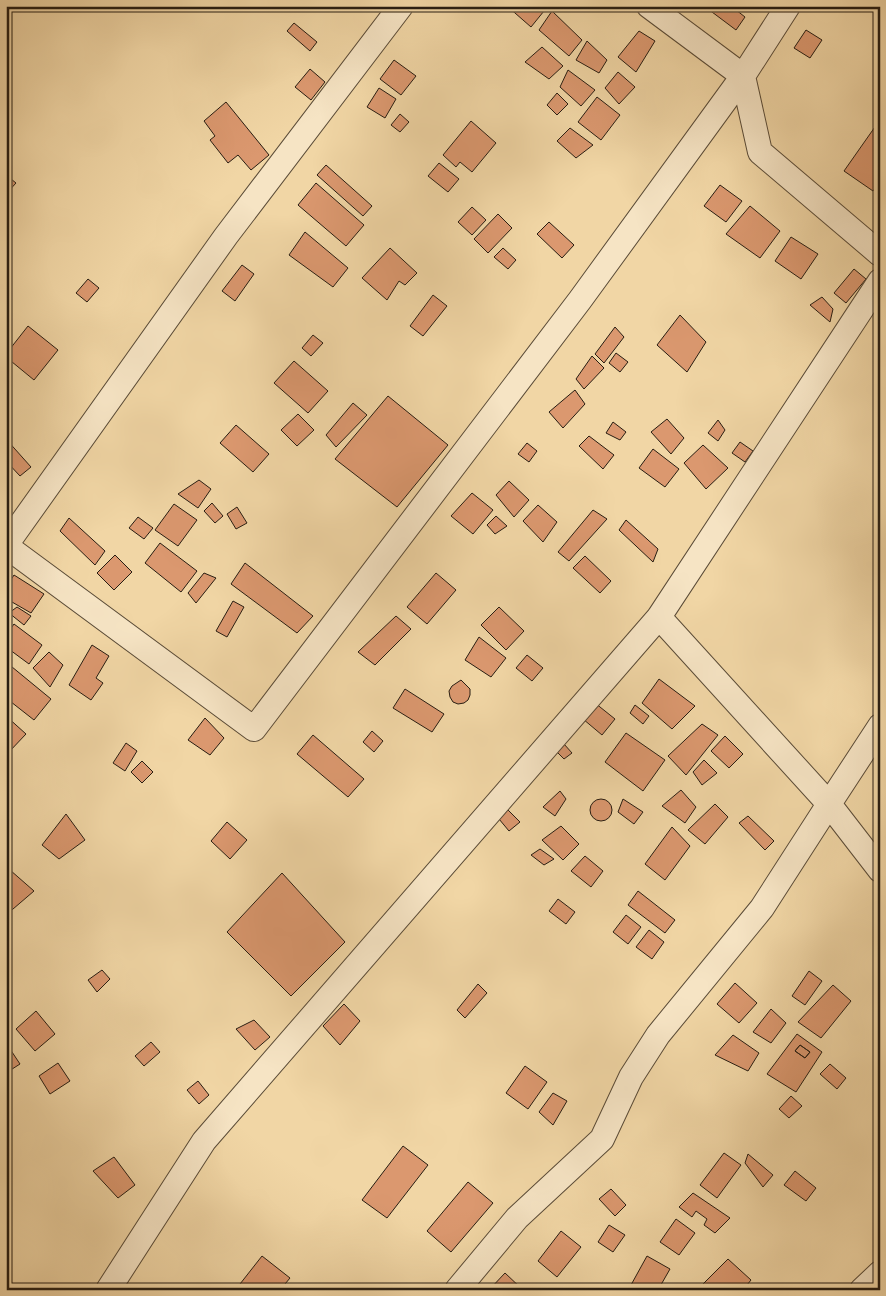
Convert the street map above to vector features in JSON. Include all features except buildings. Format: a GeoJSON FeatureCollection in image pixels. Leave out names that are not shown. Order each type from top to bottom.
{"type":"FeatureCollection","features":[{"type":"Feature","properties":{"kind":"street"},"geometry":{"type":"LineString","coordinates":[[401,6],[226,236],[6,545],[254,729],[580,300],[743,76],[788,6]]}},
{"type":"Feature","properties":{"kind":"street"},"geometry":{"type":"LineString","coordinates":[[648,6],[743,76],[760,152],[880,254]]}},
{"type":"Feature","properties":{"kind":"street"},"geometry":{"type":"LineString","coordinates":[[108,1290],[204,1141],[659,617],[880,281]]}},
{"type":"Feature","properties":{"kind":"street"},"geometry":{"type":"LineString","coordinates":[[659,617],[828,804],[880,870]]}},
{"type":"Feature","properties":{"kind":"street"},"geometry":{"type":"LineString","coordinates":[[457,1290],[518,1218],[602,1139],[631,1078],[658,1035],[762,908],[880,726]]}},
{"type":"Feature","properties":{"kind":"street"},"geometry":{"type":"LineString","coordinates":[[862,1290],[880,1272]]}}]}
